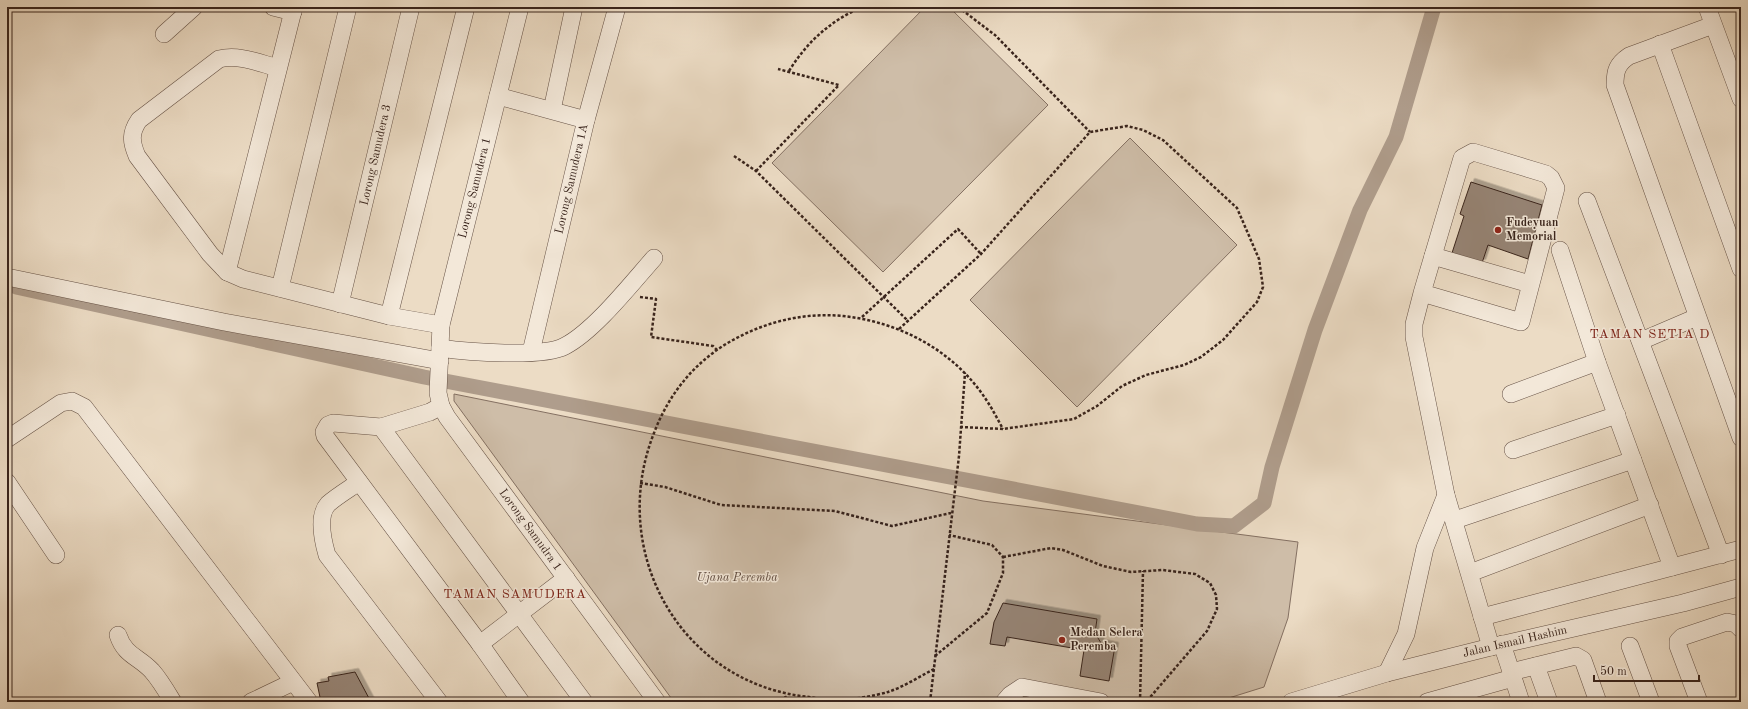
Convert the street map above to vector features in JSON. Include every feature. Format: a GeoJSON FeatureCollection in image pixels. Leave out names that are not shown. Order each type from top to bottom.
{"type":"FeatureCollection","features":[{"type":"Feature","properties":{"kind":"street"},"geometry":{"type":"LineString","coordinates":[[164,34],[194,7]]}},
{"type":"Feature","properties":{"kind":"street"},"geometry":{"type":"LineString","coordinates":[[227,272],[293,9],[273,7]]}},
{"type":"Feature","properties":{"kind":"street"},"geometry":{"type":"LineString","coordinates":[[280,288],[348,7]]}},
{"type":"Feature","properties":{"kind":"street","name":"Lorong Samudera 3"},"geometry":{"type":"LineString","coordinates":[[340,304],[411,7]]}},
{"type":"Feature","properties":{"kind":"street"},"geometry":{"type":"LineString","coordinates":[[389,316],[466,7]]}},
{"type":"Feature","properties":{"kind":"street","name":"Lorong Samudera 1"},"geometry":{"type":"LineString","coordinates":[[440,400],[441,325],[520,7]]}},
{"type":"Feature","properties":{"kind":"street"},"geometry":{"type":"LineString","coordinates":[[552,110],[574,7]]}},
{"type":"Feature","properties":{"kind":"street","name":"Lorong Samudera 1A"},"geometry":{"type":"LineString","coordinates":[[531,352],[586,120],[617,7]]}},
{"type":"Feature","properties":{"kind":"street"},"geometry":{"type":"LineString","coordinates":[[1707,7],[1741,99]]}},
{"type":"Feature","properties":{"kind":"street"},"geometry":{"type":"LineString","coordinates":[[1713,25],[1629,56],[1620,63],[1615,72],[1615,85],[1741,438]]}},
{"type":"Feature","properties":{"kind":"street"},"geometry":{"type":"LineString","coordinates":[[1660,44],[1741,269]]}},
{"type":"Feature","properties":{"kind":"street"},"geometry":{"type":"LineString","coordinates":[[278,68],[238,58],[229,57],[219,59],[139,120],[132,129],[133,146],[138,156],[210,254],[227,272],[239,278],[340,304],[389,316],[441,325]]}},
{"type":"Feature","properties":{"kind":"street"},"geometry":{"type":"LineString","coordinates":[[498,96],[586,120]]}},
{"type":"Feature","properties":{"kind":"street"},"geometry":{"type":"LineString","coordinates":[[1422,293],[1521,322],[1556,188],[1551,178],[1546,174],[1473,152],[1462,158],[1422,293],[1414,324],[1414,337],[1446,495],[1455,520],[1482,617],[1512,675],[1521,702]]}},
{"type":"Feature","properties":{"kind":"street"},"geometry":{"type":"LineString","coordinates":[[1587,201],[1721,554]]}},
{"type":"Feature","properties":{"kind":"street"},"geometry":{"type":"LineString","coordinates":[[1560,250],[1597,362],[1672,567]]}},
{"type":"Feature","properties":{"kind":"street"},"geometry":{"type":"LineString","coordinates":[[1433,256],[1530,284]]}},
{"type":"Feature","properties":{"kind":"street"},"geometry":{"type":"LineString","coordinates":[[7,277],[224,322],[440,360],[466,352],[549,352],[564,347],[580,336],[621,295],[654,258]]}},
{"type":"Feature","properties":{"kind":"street"},"geometry":{"type":"LineString","coordinates":[[1641,341],[1697,317]]}},
{"type":"Feature","properties":{"kind":"street"},"geometry":{"type":"LineString","coordinates":[[1511,394],[1597,362]]}},
{"type":"Feature","properties":{"kind":"street"},"geometry":{"type":"LineString","coordinates":[[440,400],[430,412],[381,427],[333,423],[325,429],[325,436],[480,644],[521,702]]}},
{"type":"Feature","properties":{"kind":"street","name":"Lorong Samudra 1"},"geometry":{"type":"LineString","coordinates":[[440,400],[566,578],[657,702]]}},
{"type":"Feature","properties":{"kind":"street"},"geometry":{"type":"LineString","coordinates":[[7,439],[61,404],[72,401],[84,407],[309,702]]}},
{"type":"Feature","properties":{"kind":"street"},"geometry":{"type":"LineString","coordinates":[[1513,450],[1617,415]]}},
{"type":"Feature","properties":{"kind":"street"},"geometry":{"type":"LineString","coordinates":[[381,427],[584,702]]}},
{"type":"Feature","properties":{"kind":"street"},"geometry":{"type":"LineString","coordinates":[[1455,520],[1633,460]]}},
{"type":"Feature","properties":{"kind":"street"},"geometry":{"type":"LineString","coordinates":[[7,482],[56,555]]}},
{"type":"Feature","properties":{"kind":"street"},"geometry":{"type":"LineString","coordinates":[[359,482],[328,505],[322,517],[323,540],[327,554],[439,702]]}},
{"type":"Feature","properties":{"kind":"street"},"geometry":{"type":"LineString","coordinates":[[1387,673],[1406,634],[1425,548],[1446,495]]}},
{"type":"Feature","properties":{"kind":"street"},"geometry":{"type":"LineString","coordinates":[[1470,573],[1650,505]]}},
{"type":"Feature","properties":{"kind":"street"},"geometry":{"type":"LineString","coordinates":[[1482,617],[1741,549]]}},
{"type":"Feature","properties":{"kind":"street"},"geometry":{"type":"LineString","coordinates":[[480,644],[518,613],[566,578]]}},
{"type":"Feature","properties":{"kind":"street","name":"Jalan Ismail Hashim"},"geometry":{"type":"LineString","coordinates":[[1291,702],[1387,673],[1496,645],[1682,603],[1741,587]]}},
{"type":"Feature","properties":{"kind":"street"},"geometry":{"type":"LineString","coordinates":[[1699,702],[1678,646],[1678,641],[1682,637],[1727,622],[1738,626]]}},
{"type":"Feature","properties":{"kind":"street"},"geometry":{"type":"LineString","coordinates":[[118,635],[121,645],[127,652],[151,670],[174,702]]}},
{"type":"Feature","properties":{"kind":"street"},"geometry":{"type":"LineString","coordinates":[[1630,646],[1650,702]]}},
{"type":"Feature","properties":{"kind":"street"},"geometry":{"type":"LineString","coordinates":[[1427,702],[1536,666],[1576,656],[1583,660],[1598,702]]}},
{"type":"Feature","properties":{"kind":"street"},"geometry":{"type":"LineString","coordinates":[[1536,666],[1549,702]]}},
{"type":"Feature","properties":{"kind":"street"},"geometry":{"type":"LineString","coordinates":[[251,702],[293,682]]}},
{"type":"Feature","properties":{"kind":"street"},"geometry":{"type":"LineString","coordinates":[[1004,702],[1010,695],[1022,688],[1101,702]]}},
{"type":"Feature","properties":{"kind":"path"},"geometry":{"type":"LineString","coordinates":[[789,72],[800,53],[821,31],[851,12],[862,7]]}},
{"type":"Feature","properties":{"kind":"path"},"geometry":{"type":"LineString","coordinates":[[958,7],[995,35],[1090,132]]}},
{"type":"Feature","properties":{"kind":"path"},"geometry":{"type":"LineString","coordinates":[[756,171],[839,85],[778,69]]}},
{"type":"Feature","properties":{"kind":"path"},"geometry":{"type":"LineString","coordinates":[[899,329],[981,254],[1090,132],[1127,126],[1143,130],[1163,140],[1238,208],[1258,258],[1263,287],[1257,302],[1223,340],[1201,357],[1184,365],[1146,375],[1122,386],[1097,406],[1074,419],[1003,429],[961,427]]}},
{"type":"Feature","properties":{"kind":"path"},"geometry":{"type":"LineString","coordinates":[[734,156],[756,171],[908,321]]}},
{"type":"Feature","properties":{"kind":"path"},"geometry":{"type":"LineString","coordinates":[[862,318],[958,229],[981,254]]}},
{"type":"Feature","properties":{"kind":"path"},"geometry":{"type":"LineString","coordinates":[[621,295],[656,300],[651,337],[713,346],[717,350]]}},
{"type":"Feature","properties":{"kind":"path"},"geometry":{"type":"LineString","coordinates":[[934,669],[888,692],[837,700],[785,695],[752,684],[721,666],[694,644],[672,617],[655,586],[644,553],[639,518],[640,483],[647,449],[663,409],[687,377],[717,350],[743,334],[771,323],[793,318],[831,315],[862,318],[899,329],[923,340],[965,373],[986,400],[1003,429]]}},
{"type":"Feature","properties":{"kind":"path"},"geometry":{"type":"LineString","coordinates":[[930,702],[959,456],[965,373]]}},
{"type":"Feature","properties":{"kind":"path"},"geometry":{"type":"LineString","coordinates":[[640,483],[664,488],[721,505],[835,511],[892,526],[952,513]]}},
{"type":"Feature","properties":{"kind":"path"},"geometry":{"type":"LineString","coordinates":[[935,656],[987,613],[1004,573],[1003,557],[992,545],[949,536]]}},
{"type":"Feature","properties":{"kind":"path"},"geometry":{"type":"LineString","coordinates":[[1003,557],[1051,548],[1063,550],[1103,566],[1131,572],[1163,570],[1195,574],[1210,583],[1216,595],[1217,609],[1207,631],[1146,702]]}},
{"type":"Feature","properties":{"kind":"path"},"geometry":{"type":"LineString","coordinates":[[1140,702],[1143,571]]}},
{"type":"Feature","properties":{"kind":"path"},"geometry":{"type":"LineString","coordinates":[[785,695],[788,702]]}},
{"type":"Feature","properties":{"kind":"green space"},"geometry":{"type":"Polygon","coordinates":[[[925,7],[949,7],[1048,105],[883,272],[772,163],[925,7]]]}},
{"type":"Feature","properties":{"kind":"green space"},"geometry":{"type":"Polygon","coordinates":[[[1130,138],[1237,245],[1077,407],[970,300],[1130,138]]]}},
{"type":"Feature","properties":{"kind":"green space","name":"Ujana Peremba"},"geometry":{"type":"Polygon","coordinates":[[[454,394],[983,501],[1298,542],[1288,618],[1264,687],[1216,702],[674,702],[454,401],[454,394]]]}},
{"type":"Feature","properties":{"kind":"building","name":"Fudeyuan Memorial"},"geometry":{"type":"Polygon","coordinates":[[[1471,182],[1542,205],[1528,259],[1488,245],[1482,263],[1452,253],[1464,216],[1460,214],[1471,182]]]}},
{"type":"Feature","properties":{"kind":"building","name":"Medan Selera Peremba"},"geometry":{"type":"Polygon","coordinates":[[[1003,603],[1097,619],[1095,633],[1101,643],[1115,646],[1109,681],[1080,676],[1084,650],[1007,637],[1005,646],[990,644],[994,622],[1003,603]]]}},
{"type":"Feature","properties":{"kind":"building"},"geometry":{"type":"Polygon","coordinates":[[[355,672],[371,702],[321,702],[317,683],[329,681],[328,677],[355,672]]]}},
{"type":"Feature","properties":{"kind":"waterway"},"geometry":{"type":"LineString","coordinates":[[16,287],[424,377],[1197,524],[1234,526],[1264,503],[1272,467],[1315,330],[1360,210],[1396,137],[1434,7]]}},
{"type":"Feature","properties":{"kind":"place","name":"Fudeyuan Memorial"},"geometry":{"type":"Point","coordinates":[1498,230]}},
{"type":"Feature","properties":{"kind":"place","name":"Medan Selera Peremba"},"geometry":{"type":"Point","coordinates":[1062,640]}},
{"type":"Feature","properties":{"kind":"district","name":"TAMAN SETIA D"},"geometry":{"type":"Point","coordinates":[1650,334]}},
{"type":"Feature","properties":{"kind":"district","name":"TAMAN SAMUDERA"},"geometry":{"type":"Point","coordinates":[515,594]}}]}
